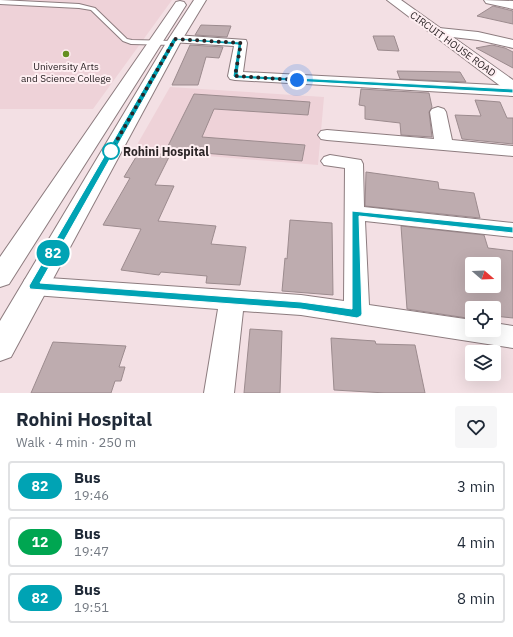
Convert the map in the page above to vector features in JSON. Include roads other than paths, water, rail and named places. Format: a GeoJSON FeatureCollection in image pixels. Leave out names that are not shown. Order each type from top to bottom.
{"type":"FeatureCollection","features":[{"type":"Feature","properties":{"kind":"main road"},"geometry":{"type":"LineString","coordinates":[[0,348],[167,41],[183,0]]}},
{"type":"Feature","properties":{"kind":"main road"},"geometry":{"type":"LineString","coordinates":[[0,277],[167,41],[200,0]]}},
{"type":"Feature","properties":{"kind":"main road","name":"CIRCUIT HOUSE ROAD"},"geometry":{"type":"LineString","coordinates":[[393,0],[439,32],[513,88]]}},
{"type":"Feature","properties":{"kind":"main road"},"geometry":{"type":"LineString","coordinates":[[490,0],[513,5]]}},
{"type":"Feature","properties":{"kind":"main road"},"geometry":{"type":"LineString","coordinates":[[509,0],[513,1]]}},
{"type":"Feature","properties":{"kind":"street"},"geometry":{"type":"LineString","coordinates":[[439,32],[478,36],[513,44]]}},
{"type":"Feature","properties":{"kind":"street"},"geometry":{"type":"LineString","coordinates":[[167,41],[241,43],[235,76],[513,91]]}},
{"type":"Feature","properties":{"kind":"street"},"geometry":{"type":"LineString","coordinates":[[438,112],[444,144]]}},
{"type":"Feature","properties":{"kind":"street"},"geometry":{"type":"LineString","coordinates":[[327,135],[513,151]]}},
{"type":"Feature","properties":{"kind":"street"},"geometry":{"type":"LineString","coordinates":[[330,161],[354,164],[357,314]]}},
{"type":"Feature","properties":{"kind":"street"},"geometry":{"type":"LineString","coordinates":[[354,213],[513,230]]}},
{"type":"Feature","properties":{"kind":"street"},"geometry":{"type":"LineString","coordinates":[[34,286],[301,305],[510,341]]}},
{"type":"Feature","properties":{"kind":"street"},"geometry":{"type":"LineString","coordinates":[[219,393],[232,300]]}},
{"type":"Feature","properties":{"kind":"lane"},"geometry":{"type":"LineString","coordinates":[[0,2],[79,6],[93,9],[125,40],[167,41]]}},
{"type":"Feature","properties":{"kind":"place","name":"University Arts and Science College"},"geometry":{"type":"Point","coordinates":[66,54]}},
{"type":"Feature","properties":{"kind":"place","name":"Rohini Hospital"},"geometry":{"type":"Point","coordinates":[111,151]}}]}
